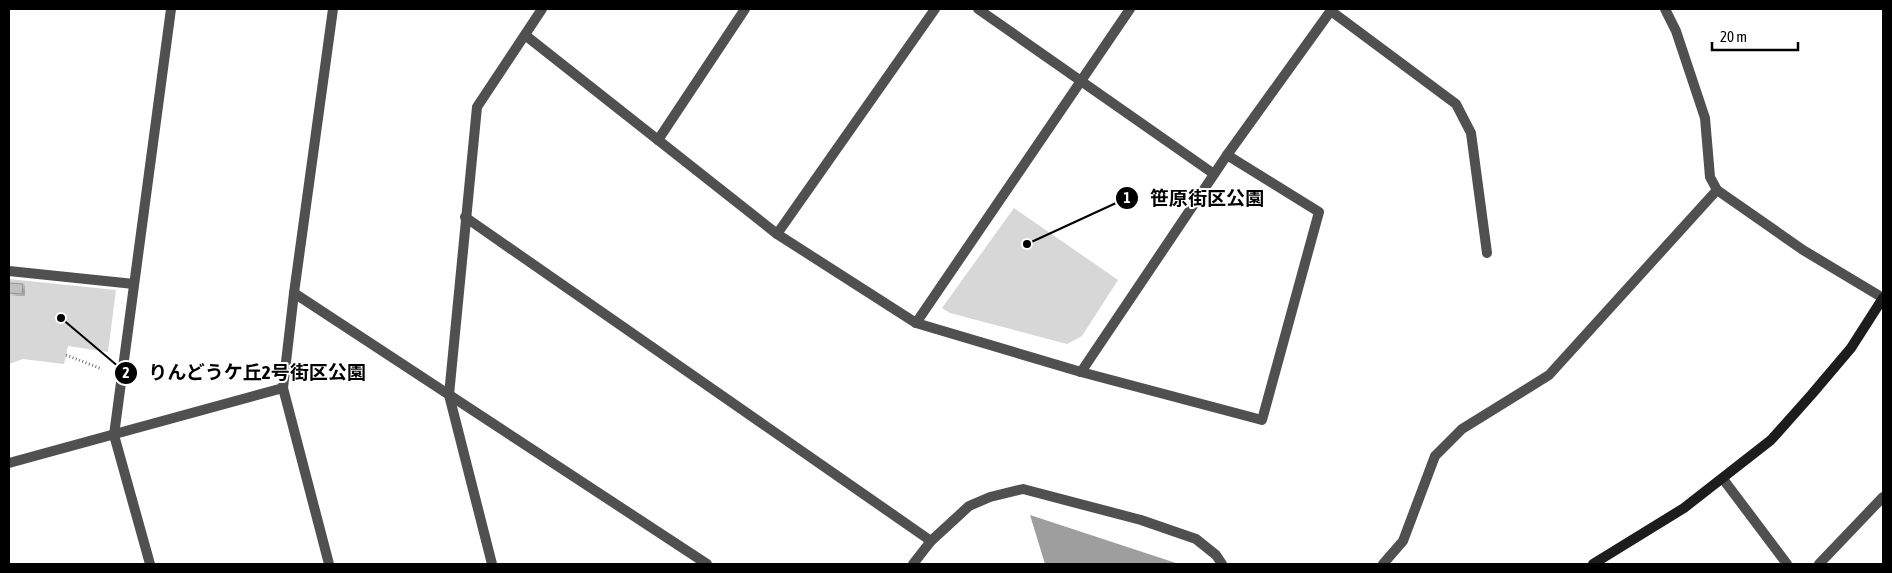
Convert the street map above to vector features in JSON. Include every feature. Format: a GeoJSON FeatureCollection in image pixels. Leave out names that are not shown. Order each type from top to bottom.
{"type":"FeatureCollection","features":[{"type":"Feature","properties":{"kind":"street"},"geometry":{"type":"LineString","coordinates":[[150,564],[114,435],[171,9]]}},
{"type":"Feature","properties":{"kind":"street"},"geometry":{"type":"LineString","coordinates":[[329,564],[283,388],[294,293],[333,9]]}},
{"type":"Feature","properties":{"kind":"street"},"geometry":{"type":"LineString","coordinates":[[492,564],[449,395],[465,217],[477,107],[542,9]]}},
{"type":"Feature","properties":{"kind":"street"},"geometry":{"type":"LineString","coordinates":[[658,140],[745,9]]}},
{"type":"Feature","properties":{"kind":"street"},"geometry":{"type":"LineString","coordinates":[[777,234],[935,9]]}},
{"type":"Feature","properties":{"kind":"street"},"geometry":{"type":"LineString","coordinates":[[978,9],[1214,174]]}},
{"type":"Feature","properties":{"kind":"street"},"geometry":{"type":"LineString","coordinates":[[916,323],[1130,9]]}},
{"type":"Feature","properties":{"kind":"street"},"geometry":{"type":"LineString","coordinates":[[1593,564],[1675,514],[1770,440],[1851,348],[1883,298],[1803,250],[1717,190],[1710,177],[1706,118],[1676,31],[1665,9]]}},
{"type":"Feature","properties":{"kind":"street"},"geometry":{"type":"LineString","coordinates":[[1081,372],[1227,155],[1332,10],[1456,104],[1471,133],[1487,253]]}},
{"type":"Feature","properties":{"kind":"street"},"geometry":{"type":"LineString","coordinates":[[525,34],[777,234],[916,323],[1081,372],[1262,420],[1319,212],[1227,155]]}},
{"type":"Feature","properties":{"kind":"street"},"geometry":{"type":"LineString","coordinates":[[1383,564],[1403,541],[1436,456],[1462,429],[1549,375],[1717,190]]}},
{"type":"Feature","properties":{"kind":"street"},"geometry":{"type":"LineString","coordinates":[[465,217],[931,541]]}},
{"type":"Feature","properties":{"kind":"street"},"geometry":{"type":"LineString","coordinates":[[9,271],[134,284]]}},
{"type":"Feature","properties":{"kind":"street"},"geometry":{"type":"LineString","coordinates":[[294,293],[707,564]]}},
{"type":"Feature","properties":{"kind":"street"},"geometry":{"type":"LineString","coordinates":[[9,463],[283,388]]}},
{"type":"Feature","properties":{"kind":"street"},"geometry":{"type":"LineString","coordinates":[[1723,478],[1787,564]]}},
{"type":"Feature","properties":{"kind":"street"},"geometry":{"type":"LineString","coordinates":[[913,564],[931,541],[969,506],[990,496],[1023,489],[1141,520],[1196,539],[1216,555],[1222,564]]}},
{"type":"Feature","properties":{"kind":"street"},"geometry":{"type":"LineString","coordinates":[[1819,564],[1883,497]]}},
{"type":"Feature","properties":{"kind":"path"},"geometry":{"type":"LineString","coordinates":[[66,355],[102,369]]}},
{"type":"Feature","properties":{"kind":"shaded area"},"geometry":{"type":"Polygon","coordinates":[[[1014,208],[1118,280],[1082,336],[1067,344],[950,313],[942,308],[1014,208]]]}},
{"type":"Feature","properties":{"kind":"shaded area"},"geometry":{"type":"Polygon","coordinates":[[[9,279],[116,290],[108,352],[68,346],[64,364],[23,359],[9,364],[9,279]]]}},
{"type":"Feature","properties":{"kind":"shaded area"},"geometry":{"type":"Polygon","coordinates":[[[1030,515],[1179,564],[1045,564],[1030,515]]]}},
{"type":"Feature","properties":{"kind":"building"},"geometry":{"type":"Polygon","coordinates":[[[9,283],[23,284],[22,294],[9,293],[9,283]]]}},
{"type":"Feature","properties":{"kind":"place","name":"笹原街区公園"},"geometry":{"type":"Point","coordinates":[1027,244]}},
{"type":"Feature","properties":{"kind":"place","name":"りんどうケ丘2号街区公園"},"geometry":{"type":"Point","coordinates":[61,318]}}]}
